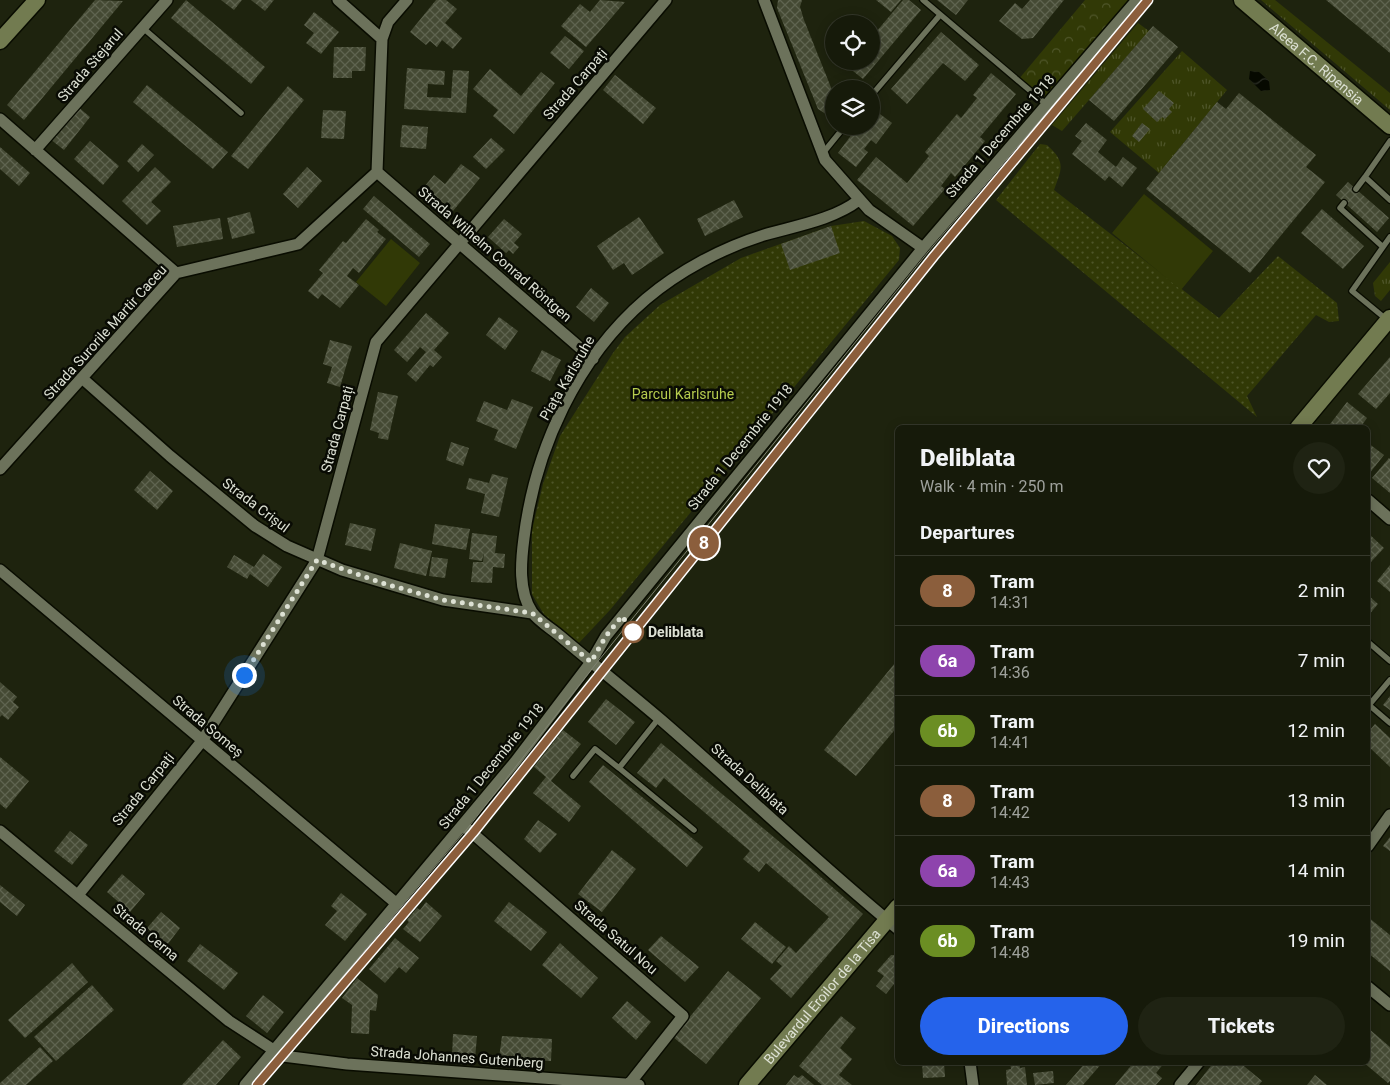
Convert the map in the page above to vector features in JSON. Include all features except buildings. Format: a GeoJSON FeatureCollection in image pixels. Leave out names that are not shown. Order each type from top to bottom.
{"type":"FeatureCollection","features":[{"type":"Feature","properties":{"kind":"street"},"geometry":{"type":"LineString","coordinates":[[0,41],[37,0]]}},
{"type":"Feature","properties":{"kind":"street","name":"Strada Stejarul"},"geometry":{"type":"LineString","coordinates":[[35,150],[167,0]]}},
{"type":"Feature","properties":{"kind":"street"},"geometry":{"type":"LineString","coordinates":[[338,0],[382,39]]}},
{"type":"Feature","properties":{"kind":"street"},"geometry":{"type":"LineString","coordinates":[[377,172],[382,39],[388,22],[406,0]]}},
{"type":"Feature","properties":{"kind":"street","name":"Strada Carpați"},"geometry":{"type":"LineString","coordinates":[[78,895],[202,740],[317,560],[376,342],[666,0]]}},
{"type":"Feature","properties":{"kind":"street"},"geometry":{"type":"LineString","coordinates":[[764,0],[822,154],[836,176],[869,210],[923,248]]}},
{"type":"Feature","properties":{"kind":"street","name":"Strada 1 Decembrie 1918"},"geometry":{"type":"LineString","coordinates":[[245,1085],[275,1052],[515,762],[591,662],[613,628],[923,248],[1137,0]]}},
{"type":"Feature","properties":{"kind":"street","name":"Aleea F.C. Ripensia"},"geometry":{"type":"LineString","coordinates":[[1242,0],[1390,126]]}},
{"type":"Feature","properties":{"kind":"street"},"geometry":{"type":"LineString","coordinates":[[0,119],[176,273]]}},
{"type":"Feature","properties":{"kind":"street","name":"Strada Wilhelm Conrad Röntgen"},"geometry":{"type":"LineString","coordinates":[[377,172],[592,359]]}},
{"type":"Feature","properties":{"kind":"street","name":"Strada Surorile Martir Caceu"},"geometry":{"type":"LineString","coordinates":[[0,469],[83,379],[176,273],[298,244],[377,172]]}},
{"type":"Feature","properties":{"kind":"street","name":"Piața Karlsruhe"},"geometry":{"type":"LineString","coordinates":[[532,613],[522,583],[522,558],[526,526],[535,484],[552,432],[592,359],[611,333],[647,298],[679,275],[740,243],[836,213],[859,200]]}},
{"type":"Feature","properties":{"kind":"street"},"geometry":{"type":"LineString","coordinates":[[1301,425],[1388,325]]}},
{"type":"Feature","properties":{"kind":"street","name":"Strada Crișul"},"geometry":{"type":"LineString","coordinates":[[83,379],[170,456],[255,526],[287,546],[317,560],[382,583],[443,600],[532,613]]}},
{"type":"Feature","properties":{"kind":"street"},"geometry":{"type":"LineString","coordinates":[[1370,502],[1390,519]]}},
{"type":"Feature","properties":{"kind":"street","name":"Strada Someș"},"geometry":{"type":"LineString","coordinates":[[0,570],[398,904]]}},
{"type":"Feature","properties":{"kind":"street"},"geometry":{"type":"LineString","coordinates":[[532,613],[591,662]]}},
{"type":"Feature","properties":{"kind":"street","name":"Strada Deliblata"},"geometry":{"type":"LineString","coordinates":[[591,662],[659,718],[892,925]]}},
{"type":"Feature","properties":{"kind":"street"},"geometry":{"type":"LineString","coordinates":[[1370,840],[1390,815]]}},
{"type":"Feature","properties":{"kind":"street","name":"Strada Satul Nou"},"geometry":{"type":"LineString","coordinates":[[463,825],[683,1016],[635,1084]]}},
{"type":"Feature","properties":{"kind":"street","name":"Strada Cerna"},"geometry":{"type":"LineString","coordinates":[[0,831],[229,1021],[275,1052]]}},
{"type":"Feature","properties":{"kind":"street","name":"Bulevardul Eroilor de la Tisa"},"geometry":{"type":"LineString","coordinates":[[747,1085],[892,925]]}},
{"type":"Feature","properties":{"kind":"street"},"geometry":{"type":"LineString","coordinates":[[1370,988],[1390,1005]]}},
{"type":"Feature","properties":{"kind":"street","name":"Strada Johannes Gutenberg"},"geometry":{"type":"LineString","coordinates":[[275,1052],[310,1061],[635,1084]]}},
{"type":"Feature","properties":{"kind":"street"},"geometry":{"type":"LineString","coordinates":[[970,1065],[973,1085]]}},
{"type":"Feature","properties":{"kind":"street"},"geometry":{"type":"LineString","coordinates":[[1180,1085],[1197,1065]]}},
{"type":"Feature","properties":{"kind":"lane"},"geometry":{"type":"LineString","coordinates":[[923,0],[1047,105]]}},
{"type":"Feature","properties":{"kind":"lane"},"geometry":{"type":"LineString","coordinates":[[880,85],[940,15]]}},
{"type":"Feature","properties":{"kind":"lane"},"geometry":{"type":"LineString","coordinates":[[142,28],[242,113]]}},
{"type":"Feature","properties":{"kind":"lane"},"geometry":{"type":"LineString","coordinates":[[822,154],[838,135]]}},
{"type":"Feature","properties":{"kind":"lane"},"geometry":{"type":"LineString","coordinates":[[1356,189],[1390,141]]}},
{"type":"Feature","properties":{"kind":"lane"},"geometry":{"type":"LineString","coordinates":[[1365,177],[1390,200]]}},
{"type":"Feature","properties":{"kind":"lane"},"geometry":{"type":"LineString","coordinates":[[1344,203],[1340,208],[1383,247]]}},
{"type":"Feature","properties":{"kind":"lane"},"geometry":{"type":"LineString","coordinates":[[1388,325],[1352,291],[1390,238]]}},
{"type":"Feature","properties":{"kind":"lane"},"geometry":{"type":"LineString","coordinates":[[1370,644],[1390,661]]}},
{"type":"Feature","properties":{"kind":"lane"},"geometry":{"type":"LineString","coordinates":[[1370,704],[1390,680]]}},
{"type":"Feature","properties":{"kind":"lane"},"geometry":{"type":"LineString","coordinates":[[1370,706],[1390,723]]}},
{"type":"Feature","properties":{"kind":"lane"},"geometry":{"type":"LineString","coordinates":[[618,768],[659,718]]}},
{"type":"Feature","properties":{"kind":"lane"},"geometry":{"type":"LineString","coordinates":[[573,776],[595,749],[694,830]]}},
{"type":"Feature","properties":{"kind":"green space"},"geometry":{"type":"Polygon","coordinates":[[[1085,0],[1137,0],[1047,105],[1018,80],[1085,0]]]}},
{"type":"Feature","properties":{"kind":"green space"},"geometry":{"type":"Polygon","coordinates":[[[1261,0],[1275,0],[1390,93],[1390,110],[1261,0]]]}},
{"type":"Feature","properties":{"kind":"green space"},"geometry":{"type":"Polygon","coordinates":[[[1138,23],[1149,31],[1062,131],[1052,125],[1138,23]]]}},
{"type":"Feature","properties":{"kind":"green space"},"geometry":{"type":"Polygon","coordinates":[[[1182,51],[1227,90],[1159,173],[1110,132],[1182,51]]]}},
{"type":"Feature","properties":{"kind":"green space"},"geometry":{"type":"Polygon","coordinates":[[[1040,144],[1047,145],[1060,161],[1059,176],[1054,190],[1219,318],[1278,256],[1337,303],[1339,321],[1329,322],[1316,315],[1247,396],[1257,417],[996,200],[1040,144]]]}},
{"type":"Feature","properties":{"kind":"green space"},"geometry":{"type":"Polygon","coordinates":[[[1144,194],[1213,251],[1181,290],[1112,233],[1144,194]]]}},
{"type":"Feature","properties":{"kind":"green space","name":"Parcul Karlsruhe"},"geometry":{"type":"Polygon","coordinates":[[[864,221],[892,236],[900,248],[899,260],[610,610],[577,645],[546,618],[532,594],[532,530],[543,484],[560,436],[613,353],[625,337],[660,305],[741,258],[831,226],[864,221]]]}},
{"type":"Feature","properties":{"kind":"green space"},"geometry":{"type":"Polygon","coordinates":[[[391,239],[420,263],[386,306],[356,282],[391,239]]]}},
{"type":"Feature","properties":{"kind":"green space"},"geometry":{"type":"Polygon","coordinates":[[[1390,262],[1390,290],[1381,301],[1375,296],[1373,283],[1390,262]]]}},
{"type":"Feature","properties":{"kind":"water"},"geometry":{"type":"Polygon","coordinates":[[[1250,71],[1259,72],[1269,81],[1270,90],[1261,91],[1249,79],[1250,71]]]}},
{"type":"Feature","properties":{"kind":"tram line"},"geometry":{"type":"LineString","coordinates":[[251,1085],[467,829],[595,665],[928,252],[1142,0]]}},
{"type":"Feature","properties":{"kind":"tram line","name":"8"},"geometry":{"type":"LineString","coordinates":[[257,1085],[473,833],[582,694],[934,256],[1148,0]]}},
{"type":"Feature","properties":{"kind":"tram line"},"geometry":{"type":"LineString","coordinates":[[586,689],[770,460]]}},
{"type":"Feature","properties":{"kind":"place","name":"Deliblata"},"geometry":{"type":"Point","coordinates":[633,632]}},
{"type":"Feature","properties":{"kind":"route"},"geometry":{"type":"LineString","coordinates":[[244,675],[317,560],[382,583],[443,600],[532,613],[591,662],[606,636],[622,616],[633,632]]}}]}
